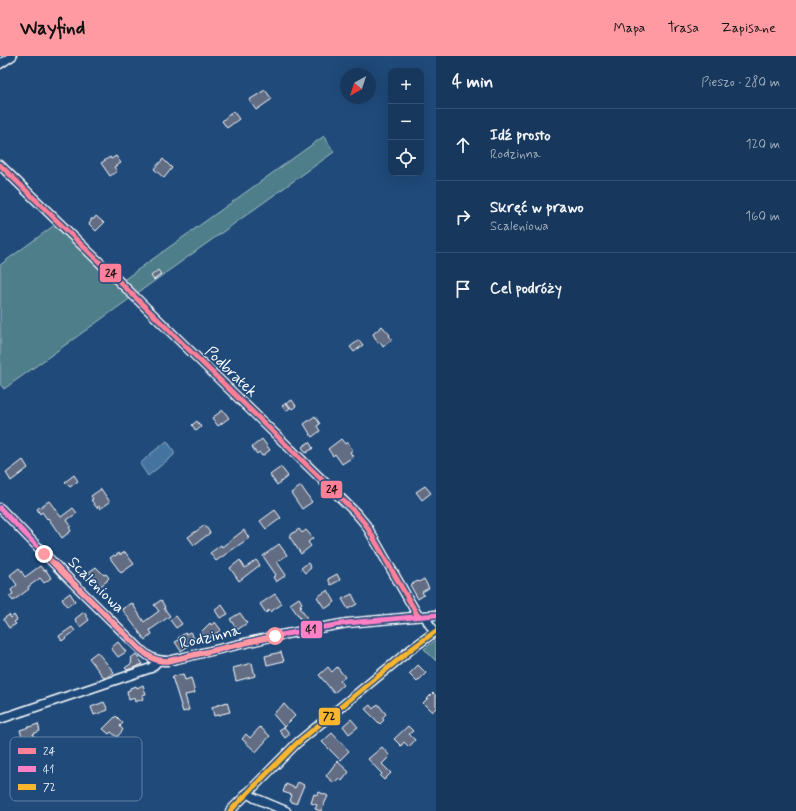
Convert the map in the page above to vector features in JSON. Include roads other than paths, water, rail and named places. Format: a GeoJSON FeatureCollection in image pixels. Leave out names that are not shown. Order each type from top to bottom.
{"type":"FeatureCollection","features":[{"type":"Feature","properties":{"kind":"street"},"geometry":{"type":"LineString","coordinates":[[0,64],[12,56]]}},
{"type":"Feature","properties":{"kind":"street","name":"Podbratek"},"geometry":{"type":"LineString","coordinates":[[0,166],[356,513],[366,525],[422,616],[436,632]]}},
{"type":"Feature","properties":{"kind":"street","name":"Scaleniowa"},"geometry":{"type":"LineString","coordinates":[[0,508],[140,649],[158,661]]}},
{"type":"Feature","properties":{"kind":"street","name":"Rodzinna"},"geometry":{"type":"LineString","coordinates":[[0,719],[151,668],[158,661],[168,661],[275,636],[347,623],[436,615]]}},
{"type":"Feature","properties":{"kind":"street"},"geometry":{"type":"LineString","coordinates":[[230,811],[297,743],[410,650],[436,632]]}},
{"type":"Feature","properties":{"kind":"street"},"geometry":{"type":"LineString","coordinates":[[247,793],[286,811]]}},
{"type":"Feature","properties":{"kind":"water"},"geometry":{"type":"Polygon","coordinates":[[[167,441],[174,451],[174,455],[148,476],[140,464],[167,441]]]}}]}
